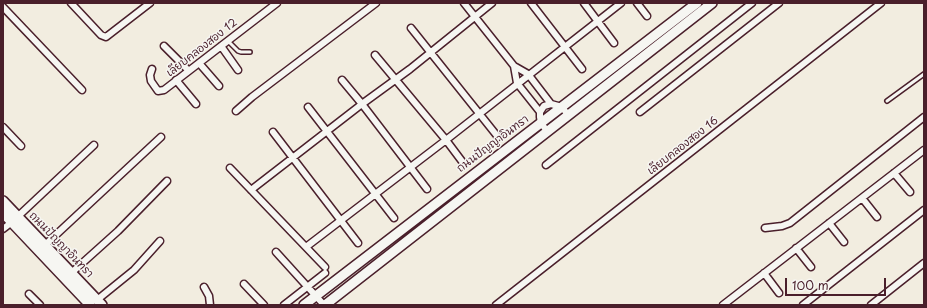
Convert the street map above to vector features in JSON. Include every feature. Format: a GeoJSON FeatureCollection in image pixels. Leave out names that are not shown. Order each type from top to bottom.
{"type":"FeatureCollection","features":[{"type":"Feature","properties":{"kind":"street"},"geometry":{"type":"LineString","coordinates":[[71,3],[101,35],[106,37],[150,3]]}},
{"type":"Feature","properties":{"kind":"street","name":"เลียบคลองสอง 12"},"geometry":{"type":"LineString","coordinates":[[152,69],[150,78],[154,88],[158,91],[164,90],[188,70],[277,3]]}},
{"type":"Feature","properties":{"kind":"street"},"geometry":{"type":"LineString","coordinates":[[236,111],[376,3]]}},
{"type":"Feature","properties":{"kind":"street"},"geometry":{"type":"LineString","coordinates":[[464,3],[514,66],[528,74],[551,104]]}},
{"type":"Feature","properties":{"kind":"street"},"geometry":{"type":"LineString","coordinates":[[251,190],[395,80],[492,3]]}},
{"type":"Feature","properties":{"kind":"street"},"geometry":{"type":"LineString","coordinates":[[531,3],[582,69]]}},
{"type":"Feature","properties":{"kind":"street"},"geometry":{"type":"LineString","coordinates":[[584,3],[614,43]]}},
{"type":"Feature","properties":{"kind":"street"},"geometry":{"type":"LineString","coordinates":[[306,247],[621,3]]}},
{"type":"Feature","properties":{"kind":"street"},"geometry":{"type":"LineString","coordinates":[[637,3],[647,16]]}},
{"type":"Feature","properties":{"kind":"street","name":"ถนนปัญญาอินทรา"},"geometry":{"type":"LineString","coordinates":[[304,305],[697,3]]}},
{"type":"Feature","properties":{"kind":"street","name":"ถนนปัญญาอินทรา"},"geometry":{"type":"LineString","coordinates":[[324,305],[712,3]]}},
{"type":"Feature","properties":{"kind":"street"},"geometry":{"type":"LineString","coordinates":[[546,165],[752,3]]}},
{"type":"Feature","properties":{"kind":"street"},"geometry":{"type":"LineString","coordinates":[[640,112],[779,3]]}},
{"type":"Feature","properties":{"kind":"street","name":"เลียบคลองสอง 16"},"geometry":{"type":"LineString","coordinates":[[496,305],[881,3]]}},
{"type":"Feature","properties":{"kind":"street"},"geometry":{"type":"LineString","coordinates":[[3,7],[82,90]]}},
{"type":"Feature","properties":{"kind":"street"},"geometry":{"type":"LineString","coordinates":[[411,28],[498,137]]}},
{"type":"Feature","properties":{"kind":"street"},"geometry":{"type":"LineString","coordinates":[[164,46],[188,70]]}},
{"type":"Feature","properties":{"kind":"street"},"geometry":{"type":"LineString","coordinates":[[221,46],[238,70]]}},
{"type":"Feature","properties":{"kind":"street"},"geometry":{"type":"LineString","coordinates":[[375,55],[446,140],[464,164]]}},
{"type":"Feature","properties":{"kind":"street"},"geometry":{"type":"LineString","coordinates":[[199,63],[219,86]]}},
{"type":"Feature","properties":{"kind":"street"},"geometry":{"type":"LineString","coordinates":[[514,66],[517,83],[540,112],[541,123],[547,131]]}},
{"type":"Feature","properties":{"kind":"street"},"geometry":{"type":"LineString","coordinates":[[176,80],[196,104]]}},
{"type":"Feature","properties":{"kind":"street"},"geometry":{"type":"LineString","coordinates":[[342,80],[427,189]]}},
{"type":"Feature","properties":{"kind":"street"},"geometry":{"type":"LineString","coordinates":[[540,112],[544,106],[551,104],[562,107],[568,115]]}},
{"type":"Feature","properties":{"kind":"street"},"geometry":{"type":"LineString","coordinates":[[308,106],[394,218]]}},
{"type":"Feature","properties":{"kind":"street"},"geometry":{"type":"LineString","coordinates":[[765,228],[782,226],[790,223],[924,117]]}},
{"type":"Feature","properties":{"kind":"street"},"geometry":{"type":"LineString","coordinates":[[3,127],[22,146]]}},
{"type":"Feature","properties":{"kind":"street"},"geometry":{"type":"LineString","coordinates":[[273,132],[358,243]]}},
{"type":"Feature","properties":{"kind":"street"},"geometry":{"type":"LineString","coordinates":[[44,245],[161,137]]}},
{"type":"Feature","properties":{"kind":"street"},"geometry":{"type":"LineString","coordinates":[[3,229],[15,220],[94,145]]}},
{"type":"Feature","properties":{"kind":"street"},"geometry":{"type":"LineString","coordinates":[[723,305],[731,303],[796,248],[924,150]]}},
{"type":"Feature","properties":{"kind":"street"},"geometry":{"type":"LineString","coordinates":[[230,168],[306,247],[324,270],[308,286],[284,305]]}},
{"type":"Feature","properties":{"kind":"street"},"geometry":{"type":"LineString","coordinates":[[894,172],[910,192]]}},
{"type":"Feature","properties":{"kind":"street"},"geometry":{"type":"LineString","coordinates":[[68,276],[118,231],[167,181]]}},
{"type":"Feature","properties":{"kind":"street"},"geometry":{"type":"LineString","coordinates":[[862,198],[877,217]]}},
{"type":"Feature","properties":{"kind":"street","name":"ถนนปัญญาอินทรา"},"geometry":{"type":"LineString","coordinates":[[3,201],[15,220],[96,303]]}},
{"type":"Feature","properties":{"kind":"street"},"geometry":{"type":"LineString","coordinates":[[803,305],[924,210]]}},
{"type":"Feature","properties":{"kind":"street","name":"ถนนปัญญาอินทรา"},"geometry":{"type":"LineString","coordinates":[[3,213],[15,220],[44,245],[68,276]]}},
{"type":"Feature","properties":{"kind":"street"},"geometry":{"type":"LineString","coordinates":[[829,223],[844,242]]}},
{"type":"Feature","properties":{"kind":"street"},"geometry":{"type":"LineString","coordinates":[[96,303],[134,270],[160,242]]}},
{"type":"Feature","properties":{"kind":"street"},"geometry":{"type":"LineString","coordinates":[[796,248],[811,267]]}},
{"type":"Feature","properties":{"kind":"street"},"geometry":{"type":"LineString","coordinates":[[276,252],[324,305]]}},
{"type":"Feature","properties":{"kind":"street"},"geometry":{"type":"LineString","coordinates":[[871,305],[924,264]]}},
{"type":"Feature","properties":{"kind":"street"},"geometry":{"type":"LineString","coordinates":[[764,274],[779,293]]}},
{"type":"Feature","properties":{"kind":"street"},"geometry":{"type":"LineString","coordinates":[[244,284],[264,305]]}},
{"type":"Feature","properties":{"kind":"street"},"geometry":{"type":"LineString","coordinates":[[204,287],[209,296],[210,305]]}},
{"type":"Feature","properties":{"kind":"street"},"geometry":{"type":"LineString","coordinates":[[30,294],[40,305]]}},
{"type":"Feature","properties":{"kind":"lane"},"geometry":{"type":"LineString","coordinates":[[228,41],[238,51],[250,52]]}},
{"type":"Feature","properties":{"kind":"lane"},"geometry":{"type":"LineString","coordinates":[[887,101],[924,74]]}}]}
